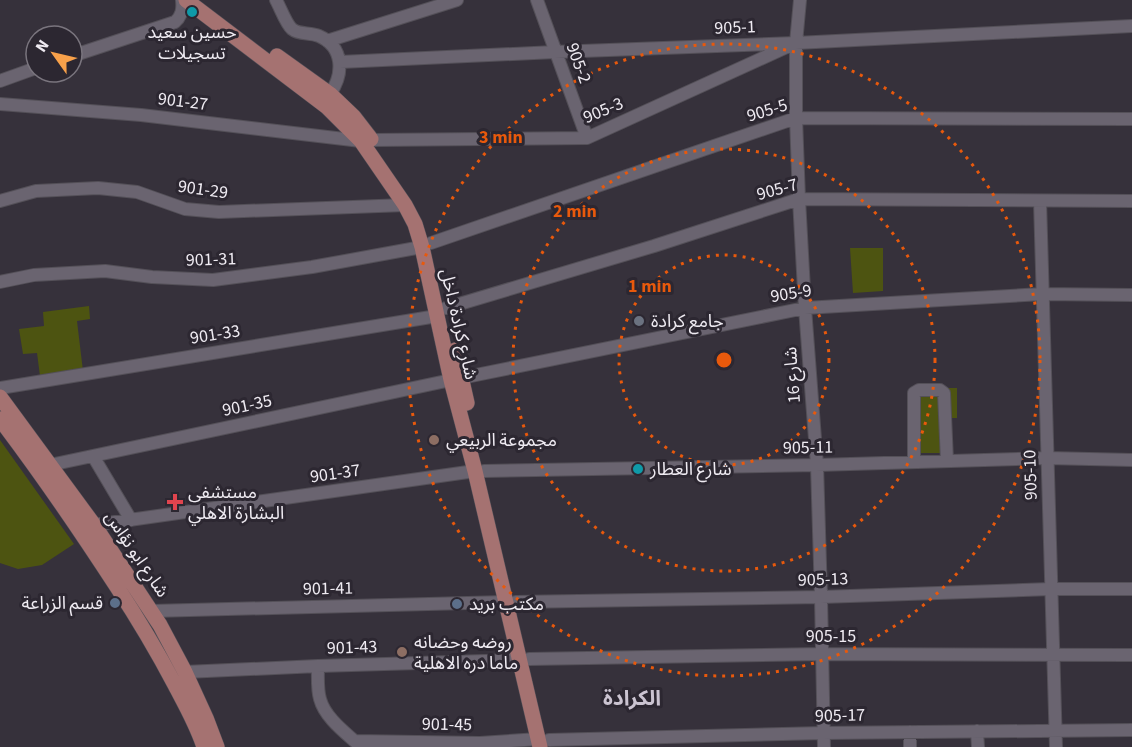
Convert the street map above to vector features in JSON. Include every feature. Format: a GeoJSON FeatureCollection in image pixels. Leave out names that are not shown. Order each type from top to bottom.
{"type":"FeatureCollection","features":[{"type":"Feature","properties":{"kind":"main road","name":"شارع كرادة داخل"},"geometry":{"type":"LineString","coordinates":[[184,0],[327,107],[367,140],[417,207],[424,222],[426,245],[456,379],[545,743]]}},
{"type":"Feature","properties":{"kind":"main road","name":"شارع كرادة داخل"},"geometry":{"type":"LineString","coordinates":[[201,0],[330,94],[354,117],[426,245]]}},
{"type":"Feature","properties":{"kind":"main road","name":"شارع ابو نؤاس"},"geometry":{"type":"LineString","coordinates":[[0,397],[94,525],[152,611],[185,672],[188,696],[204,747]]}},
{"type":"Feature","properties":{"kind":"main road","name":"شارع ابو نؤاس"},"geometry":{"type":"LineString","coordinates":[[0,419],[106,570],[188,696],[206,718],[217,747]]}},
{"type":"Feature","properties":{"kind":"street"},"geometry":{"type":"LineString","coordinates":[[84,52],[175,22],[181,15],[184,0]]}},
{"type":"Feature","properties":{"kind":"street"},"geometry":{"type":"LineString","coordinates":[[276,0],[291,28],[301,33],[319,36],[335,50],[340,62],[340,72],[338,82],[330,94]]}},
{"type":"Feature","properties":{"kind":"street"},"geometry":{"type":"LineString","coordinates":[[327,41],[457,0]]}},
{"type":"Feature","properties":{"kind":"street","name":"905-2"},"geometry":{"type":"LineString","coordinates":[[537,0],[587,138]]}},
{"type":"Feature","properties":{"kind":"street","name":"شارع 16"},"geometry":{"type":"LineString","coordinates":[[800,0],[796,43],[796,118],[805,308],[817,465],[824,747]]}},
{"type":"Feature","properties":{"kind":"street","name":"905-1"},"geometry":{"type":"LineString","coordinates":[[340,62],[1132,26]]}},
{"type":"Feature","properties":{"kind":"street","name":"905-3"},"geometry":{"type":"LineString","coordinates":[[367,140],[587,138],[796,43]]}},
{"type":"Feature","properties":{"kind":"street"},"geometry":{"type":"LineString","coordinates":[[0,81],[24,72]]}},
{"type":"Feature","properties":{"kind":"street","name":"901-27"},"geometry":{"type":"LineString","coordinates":[[0,104],[141,115],[367,140]]}},
{"type":"Feature","properties":{"kind":"street","name":"905-5"},"geometry":{"type":"LineString","coordinates":[[426,245],[796,118],[1132,118]]}},
{"type":"Feature","properties":{"kind":"street","name":"901-29"},"geometry":{"type":"LineString","coordinates":[[0,201],[36,191],[99,188],[137,192],[185,209],[219,212],[405,205]]}},
{"type":"Feature","properties":{"kind":"street","name":"905-7"},"geometry":{"type":"LineString","coordinates":[[441,312],[799,199],[1132,201]]}},
{"type":"Feature","properties":{"kind":"street","name":"905-10"},"geometry":{"type":"LineString","coordinates":[[1040,201],[1056,747]]}},
{"type":"Feature","properties":{"kind":"street","name":"901-31"},"geometry":{"type":"LineString","coordinates":[[0,282],[34,275],[105,271],[152,277],[213,280],[312,267],[426,245]]}},
{"type":"Feature","properties":{"kind":"street","name":"905-9"},"geometry":{"type":"LineString","coordinates":[[456,379],[805,308],[1042,294],[1132,295]]}},
{"type":"Feature","properties":{"kind":"street","name":"901-33"},"geometry":{"type":"LineString","coordinates":[[0,388],[441,312]]}},
{"type":"Feature","properties":{"kind":"street","name":"901-35"},"geometry":{"type":"LineString","coordinates":[[50,465],[456,379]]}},
{"type":"Feature","properties":{"kind":"street"},"geometry":{"type":"LineString","coordinates":[[914,462],[914,393],[919,390],[940,390],[944,393],[947,461]]}},
{"type":"Feature","properties":{"kind":"street"},"geometry":{"type":"LineString","coordinates":[[93,456],[131,520]]}},
{"type":"Feature","properties":{"kind":"street","name":"905-11"},"geometry":{"type":"LineString","coordinates":[[479,471],[1047,458],[1132,460]]}},
{"type":"Feature","properties":{"kind":"street","name":"901-37"},"geometry":{"type":"LineString","coordinates":[[94,525],[479,471]]}},
{"type":"Feature","properties":{"kind":"street","name":"905-13"},"geometry":{"type":"LineString","coordinates":[[511,602],[1132,589]]}},
{"type":"Feature","properties":{"kind":"street","name":"901-41"},"geometry":{"type":"LineString","coordinates":[[152,611],[511,602]]}},
{"type":"Feature","properties":{"kind":"street","name":"905-15"},"geometry":{"type":"LineString","coordinates":[[524,659],[822,654],[1132,655]]}},
{"type":"Feature","properties":{"kind":"street","name":"901-43"},"geometry":{"type":"LineString","coordinates":[[185,672],[524,659]]}},
{"type":"Feature","properties":{"kind":"street"},"geometry":{"type":"LineString","coordinates":[[318,666],[319,696],[322,706],[328,715],[358,744]]}},
{"type":"Feature","properties":{"kind":"street","name":"905-17"},"geometry":{"type":"LineString","coordinates":[[545,743],[824,733],[1132,730]]}},
{"type":"Feature","properties":{"kind":"street"},"geometry":{"type":"LineString","coordinates":[[977,731],[978,747]]}},
{"type":"Feature","properties":{"kind":"street"},"geometry":{"type":"LineString","coordinates":[[910,732],[910,747]]}},
{"type":"Feature","properties":{"kind":"street","name":"901-45"},"geometry":{"type":"LineString","coordinates":[[358,744],[545,743]]}},
{"type":"Feature","properties":{"kind":"green space"},"geometry":{"type":"Polygon","coordinates":[[[850,248],[883,248],[883,291],[853,293],[850,248]]]}},
{"type":"Feature","properties":{"kind":"green space"},"geometry":{"type":"Polygon","coordinates":[[[89,306],[90,319],[77,321],[83,371],[40,376],[37,353],[23,354],[19,329],[44,326],[43,312],[89,306]]]}},
{"type":"Feature","properties":{"kind":"green space"},"geometry":{"type":"Polygon","coordinates":[[[909,388],[957,388],[957,418],[948,418],[947,453],[909,453],[909,388]]]}},
{"type":"Feature","properties":{"kind":"green space"},"geometry":{"type":"Polygon","coordinates":[[[0,440],[74,544],[42,565],[18,569],[0,563],[0,440]]]}},
{"type":"Feature","properties":{"kind":"place","name":"حسين سعيد تسجيلات"},"geometry":{"type":"Point","coordinates":[192,12]}},
{"type":"Feature","properties":{"kind":"place","name":"جامع كرادة"},"geometry":{"type":"Point","coordinates":[639,321]}},
{"type":"Feature","properties":{"kind":"place","name":"مجموعة الربيعي"},"geometry":{"type":"Point","coordinates":[434,440]}},
{"type":"Feature","properties":{"kind":"place","name":"شارع العطار"},"geometry":{"type":"Point","coordinates":[638,469]}},
{"type":"Feature","properties":{"kind":"place","name":"مستشفى البشارة الاهلي"},"geometry":{"type":"Point","coordinates":[175,502]}},
{"type":"Feature","properties":{"kind":"place","name":"قسم الزراعة"},"geometry":{"type":"Point","coordinates":[115,603]}},
{"type":"Feature","properties":{"kind":"place","name":"مكتب بريد"},"geometry":{"type":"Point","coordinates":[457,604]}},
{"type":"Feature","properties":{"kind":"place","name":"روضه وحضانه ماما دره الاهلية"},"geometry":{"type":"Point","coordinates":[402,652]}},
{"type":"Feature","properties":{"kind":"district","name":"الكرادة"},"geometry":{"type":"Point","coordinates":[632,698]}}]}
